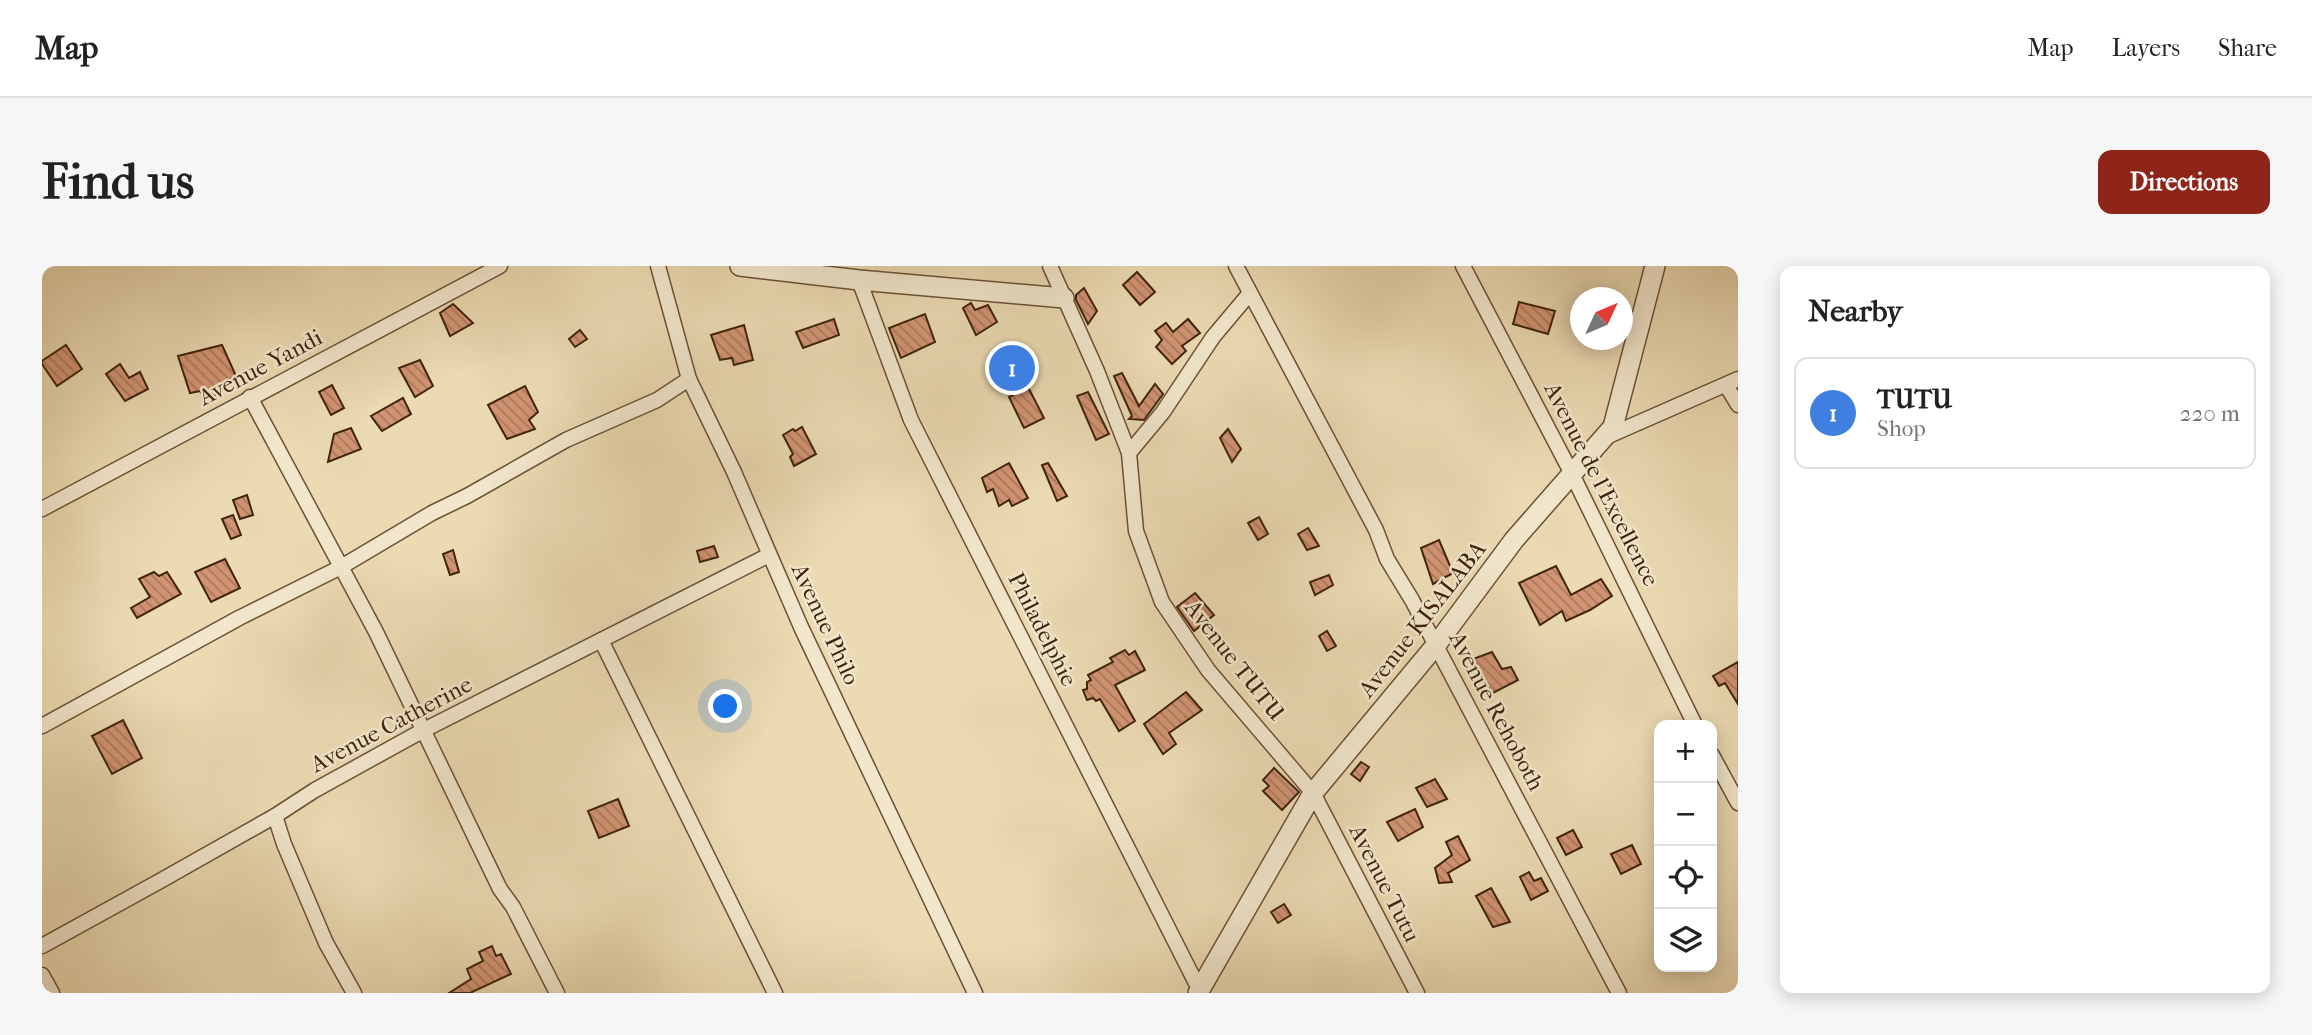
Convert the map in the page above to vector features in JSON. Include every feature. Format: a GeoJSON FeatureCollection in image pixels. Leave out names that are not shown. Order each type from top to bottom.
{"type":"FeatureCollection","features":[{"type":"Feature","properties":{"kind":"street","name":"Avenue Yandi"},"geometry":{"type":"LineString","coordinates":[[42,509],[500,266]]}},
{"type":"Feature","properties":{"kind":"street","name":"Avenue Philo"},"geometry":{"type":"LineString","coordinates":[[659,266],[689,380],[975,993]]}},
{"type":"Feature","properties":{"kind":"street"},"geometry":{"type":"LineString","coordinates":[[740,266],[859,280],[883,274],[1064,298]]}},
{"type":"Feature","properties":{"kind":"street","name":"Avenue TUTU"},"geometry":{"type":"LineString","coordinates":[[1049,266],[1097,371],[1129,453],[1136,531],[1162,602],[1208,670],[1313,793]]}},
{"type":"Feature","properties":{"kind":"street","name":"Avenue Rehoboth"},"geometry":{"type":"LineString","coordinates":[[1236,266],[1376,530],[1387,559],[1436,645],[1619,993]]}},
{"type":"Feature","properties":{"kind":"street","name":"Avenue de l'Excellence"},"geometry":{"type":"LineString","coordinates":[[1463,266],[1572,474],[1693,720]]}},
{"type":"Feature","properties":{"kind":"street","name":"Avenue KISALABA"},"geometry":{"type":"LineString","coordinates":[[1200,992],[1313,793],[1436,645],[1514,540],[1613,427],[1655,266]]}},
{"type":"Feature","properties":{"kind":"street","name":"Philadelphie"},"geometry":{"type":"LineString","coordinates":[[859,280],[911,420],[1200,992]]}},
{"type":"Feature","properties":{"kind":"street"},"geometry":{"type":"LineString","coordinates":[[1129,453],[1163,412],[1213,337],[1250,293]]}},
{"type":"Feature","properties":{"kind":"street"},"geometry":{"type":"LineString","coordinates":[[42,726],[239,618],[341,567],[432,513],[566,440],[657,400],[689,380]]}},
{"type":"Feature","properties":{"kind":"street"},"geometry":{"type":"LineString","coordinates":[[1602,439],[1732,382],[1738,405]]}},
{"type":"Feature","properties":{"kind":"street"},"geometry":{"type":"LineString","coordinates":[[250,397],[341,567],[424,730],[500,889],[513,907],[557,993]]}},
{"type":"Feature","properties":{"kind":"street","name":"Avenue Catherine"},"geometry":{"type":"LineString","coordinates":[[42,946],[424,730],[769,555]]}},
{"type":"Feature","properties":{"kind":"street"},"geometry":{"type":"LineString","coordinates":[[601,640],[775,993]]}},
{"type":"Feature","properties":{"kind":"street"},"geometry":{"type":"LineString","coordinates":[[1717,764],[1738,803]]}},
{"type":"Feature","properties":{"kind":"street","name":"Avenue Tutu"},"geometry":{"type":"LineString","coordinates":[[1313,793],[1417,993]]}},
{"type":"Feature","properties":{"kind":"street"},"geometry":{"type":"LineString","coordinates":[[275,816],[326,943],[354,993]]}},
{"type":"Feature","properties":{"kind":"street"},"geometry":{"type":"LineString","coordinates":[[42,975],[52,993]]}},
{"type":"Feature","properties":{"kind":"building"},"geometry":{"type":"Polygon","coordinates":[[[1137,272],[1155,292],[1140,305],[1123,285],[1137,272]]]}},
{"type":"Feature","properties":{"kind":"building"},"geometry":{"type":"Polygon","coordinates":[[[1084,288],[1097,311],[1088,324],[1076,300],[1076,295],[1084,288]]]}},
{"type":"Feature","properties":{"kind":"building"},"geometry":{"type":"Polygon","coordinates":[[[1519,302],[1555,311],[1548,334],[1513,324],[1519,302]]]}},
{"type":"Feature","properties":{"kind":"building"},"geometry":{"type":"Polygon","coordinates":[[[971,303],[975,310],[988,305],[997,322],[976,335],[963,308],[971,303]]]}},
{"type":"Feature","properties":{"kind":"building"},"geometry":{"type":"Polygon","coordinates":[[[453,304],[473,323],[450,336],[440,313],[453,304]]]}},
{"type":"Feature","properties":{"kind":"building"},"geometry":{"type":"Polygon","coordinates":[[[925,314],[935,342],[901,358],[889,328],[925,314]]]}},
{"type":"Feature","properties":{"kind":"building"},"geometry":{"type":"Polygon","coordinates":[[[834,319],[839,335],[803,348],[796,332],[834,319]]]}},
{"type":"Feature","properties":{"kind":"building"},"geometry":{"type":"Polygon","coordinates":[[[1188,319],[1200,333],[1182,346],[1186,351],[1172,364],[1156,347],[1162,340],[1155,331],[1166,323],[1173,332],[1188,319]]]}},
{"type":"Feature","properties":{"kind":"building"},"geometry":{"type":"Polygon","coordinates":[[[744,325],[753,360],[734,365],[732,358],[720,360],[711,335],[744,325]]]}},
{"type":"Feature","properties":{"kind":"building"},"geometry":{"type":"Polygon","coordinates":[[[580,330],[587,339],[575,347],[569,339],[580,330]]]}},
{"type":"Feature","properties":{"kind":"building"},"geometry":{"type":"Polygon","coordinates":[[[66,345],[82,369],[57,386],[42,361],[66,345]]]}},
{"type":"Feature","properties":{"kind":"building"},"geometry":{"type":"Polygon","coordinates":[[[222,345],[236,376],[219,385],[220,394],[205,399],[200,391],[190,393],[178,356],[222,345]]]}},
{"type":"Feature","properties":{"kind":"building"},"geometry":{"type":"Polygon","coordinates":[[[420,360],[433,386],[415,397],[399,368],[420,360]]]}},
{"type":"Feature","properties":{"kind":"building"},"geometry":{"type":"Polygon","coordinates":[[[120,364],[129,378],[140,372],[148,389],[125,401],[106,374],[120,364]]]}},
{"type":"Feature","properties":{"kind":"building"},"geometry":{"type":"Polygon","coordinates":[[[1122,373],[1139,406],[1155,384],[1163,394],[1144,420],[1129,419],[1132,416],[1114,376],[1122,373]]]}},
{"type":"Feature","properties":{"kind":"building"},"geometry":{"type":"Polygon","coordinates":[[[332,385],[344,408],[331,415],[319,392],[332,385]]]}},
{"type":"Feature","properties":{"kind":"building"},"geometry":{"type":"Polygon","coordinates":[[[525,386],[538,412],[529,420],[535,429],[507,439],[488,405],[525,386]]]}},
{"type":"Feature","properties":{"kind":"building"},"geometry":{"type":"Polygon","coordinates":[[[1028,387],[1044,418],[1024,428],[1009,397],[1028,387]]]}},
{"type":"Feature","properties":{"kind":"building"},"geometry":{"type":"Polygon","coordinates":[[[1088,392],[1109,434],[1096,440],[1077,396],[1088,392]]]}},
{"type":"Feature","properties":{"kind":"building"},"geometry":{"type":"Polygon","coordinates":[[[403,398],[411,414],[382,431],[371,416],[403,398]]]}},
{"type":"Feature","properties":{"kind":"building"},"geometry":{"type":"Polygon","coordinates":[[[802,427],[816,454],[794,466],[790,457],[793,454],[783,435],[802,427]]]}},
{"type":"Feature","properties":{"kind":"building"},"geometry":{"type":"Polygon","coordinates":[[[351,428],[361,449],[328,462],[334,434],[351,428]]]}},
{"type":"Feature","properties":{"kind":"building"},"geometry":{"type":"Polygon","coordinates":[[[1228,429],[1241,449],[1232,462],[1220,438],[1228,429]]]}},
{"type":"Feature","properties":{"kind":"building"},"geometry":{"type":"Polygon","coordinates":[[[1009,463],[1028,498],[1012,506],[1009,500],[999,506],[993,489],[987,492],[982,478],[1009,463]]]}},
{"type":"Feature","properties":{"kind":"building"},"geometry":{"type":"Polygon","coordinates":[[[1048,463],[1067,496],[1057,501],[1042,465],[1048,463]]]}},
{"type":"Feature","properties":{"kind":"building"},"geometry":{"type":"Polygon","coordinates":[[[247,495],[253,515],[240,519],[233,500],[247,495]]]}},
{"type":"Feature","properties":{"kind":"building"},"geometry":{"type":"Polygon","coordinates":[[[233,515],[241,535],[231,539],[222,519],[233,515]]]}},
{"type":"Feature","properties":{"kind":"building"},"geometry":{"type":"Polygon","coordinates":[[[1259,517],[1268,534],[1258,540],[1248,523],[1259,517]]]}},
{"type":"Feature","properties":{"kind":"building"},"geometry":{"type":"Polygon","coordinates":[[[1308,528],[1319,546],[1307,550],[1298,534],[1308,528]]]}},
{"type":"Feature","properties":{"kind":"building"},"geometry":{"type":"Polygon","coordinates":[[[1439,540],[1453,573],[1433,584],[1421,548],[1439,540]]]}},
{"type":"Feature","properties":{"kind":"building"},"geometry":{"type":"Polygon","coordinates":[[[714,546],[718,557],[700,562],[697,551],[714,546]]]}},
{"type":"Feature","properties":{"kind":"building"},"geometry":{"type":"Polygon","coordinates":[[[453,550],[459,572],[450,575],[443,554],[453,550]]]}},
{"type":"Feature","properties":{"kind":"building"},"geometry":{"type":"Polygon","coordinates":[[[225,559],[240,588],[211,602],[195,572],[225,559]]]}},
{"type":"Feature","properties":{"kind":"building"},"geometry":{"type":"Polygon","coordinates":[[[1556,566],[1571,595],[1601,579],[1612,596],[1566,621],[1562,611],[1540,625],[1519,583],[1556,566]]]}},
{"type":"Feature","properties":{"kind":"building"},"geometry":{"type":"Polygon","coordinates":[[[154,572],[159,576],[167,572],[181,594],[137,618],[131,608],[150,597],[139,579],[154,572]]]}},
{"type":"Feature","properties":{"kind":"building"},"geometry":{"type":"Polygon","coordinates":[[[1329,575],[1333,585],[1315,595],[1310,582],[1329,575]]]}},
{"type":"Feature","properties":{"kind":"building"},"geometry":{"type":"Polygon","coordinates":[[[1195,593],[1214,615],[1194,631],[1177,607],[1195,593]]]}},
{"type":"Feature","properties":{"kind":"building"},"geometry":{"type":"Polygon","coordinates":[[[1327,631],[1336,646],[1327,651],[1319,636],[1327,631]]]}},
{"type":"Feature","properties":{"kind":"building"},"geometry":{"type":"Polygon","coordinates":[[[1125,650],[1129,655],[1135,651],[1145,670],[1115,685],[1135,721],[1119,731],[1100,699],[1087,700],[1083,690],[1087,689],[1087,682],[1091,680],[1088,675],[1113,662],[1110,658],[1125,650]]]}},
{"type":"Feature","properties":{"kind":"building"},"geometry":{"type":"Polygon","coordinates":[[[1492,652],[1502,669],[1511,667],[1518,680],[1491,694],[1473,659],[1492,652]]]}},
{"type":"Feature","properties":{"kind":"building"},"geometry":{"type":"Polygon","coordinates":[[[1738,662],[1738,704],[1725,683],[1719,686],[1713,676],[1738,662]]]}},
{"type":"Feature","properties":{"kind":"building"},"geometry":{"type":"Polygon","coordinates":[[[1186,692],[1202,710],[1169,733],[1176,744],[1163,754],[1144,724],[1186,692]]]}},
{"type":"Feature","properties":{"kind":"building"},"geometry":{"type":"Polygon","coordinates":[[[123,720],[142,758],[112,774],[92,736],[123,720]]]}},
{"type":"Feature","properties":{"kind":"building"},"geometry":{"type":"Polygon","coordinates":[[[1361,762],[1369,767],[1360,781],[1351,774],[1361,762]]]}},
{"type":"Feature","properties":{"kind":"building"},"geometry":{"type":"Polygon","coordinates":[[[1274,768],[1299,792],[1282,810],[1263,791],[1269,786],[1263,780],[1274,768]]]}},
{"type":"Feature","properties":{"kind":"building"},"geometry":{"type":"Polygon","coordinates":[[[1435,779],[1447,799],[1427,807],[1416,788],[1435,779]]]}},
{"type":"Feature","properties":{"kind":"building"},"geometry":{"type":"Polygon","coordinates":[[[618,799],[629,826],[599,838],[588,811],[618,799]]]}},
{"type":"Feature","properties":{"kind":"building"},"geometry":{"type":"Polygon","coordinates":[[[1415,809],[1423,827],[1398,841],[1387,822],[1415,809]]]}},
{"type":"Feature","properties":{"kind":"building"},"geometry":{"type":"Polygon","coordinates":[[[1573,830],[1582,847],[1566,855],[1557,838],[1573,830]]]}},
{"type":"Feature","properties":{"kind":"building"},"geometry":{"type":"Polygon","coordinates":[[[1458,836],[1470,860],[1448,873],[1452,882],[1439,883],[1435,868],[1452,855],[1446,842],[1458,836]]]}},
{"type":"Feature","properties":{"kind":"building"},"geometry":{"type":"Polygon","coordinates":[[[1632,845],[1641,864],[1621,874],[1611,854],[1632,845]]]}},
{"type":"Feature","properties":{"kind":"building"},"geometry":{"type":"Polygon","coordinates":[[[1529,872],[1534,881],[1541,878],[1548,891],[1531,900],[1520,877],[1529,872]]]}},
{"type":"Feature","properties":{"kind":"building"},"geometry":{"type":"Polygon","coordinates":[[[1491,888],[1510,922],[1493,927],[1476,896],[1491,888]]]}},
{"type":"Feature","properties":{"kind":"building"},"geometry":{"type":"Polygon","coordinates":[[[1284,904],[1291,915],[1278,923],[1271,912],[1284,904]]]}},
{"type":"Feature","properties":{"kind":"building"},"geometry":{"type":"Polygon","coordinates":[[[492,946],[496,956],[501,954],[511,974],[470,993],[449,993],[471,979],[467,969],[483,961],[479,952],[492,946]]]}},
{"type":"Feature","properties":{"kind":"place","name":"TUTU"},"geometry":{"type":"Point","coordinates":[1012,368]}}]}
